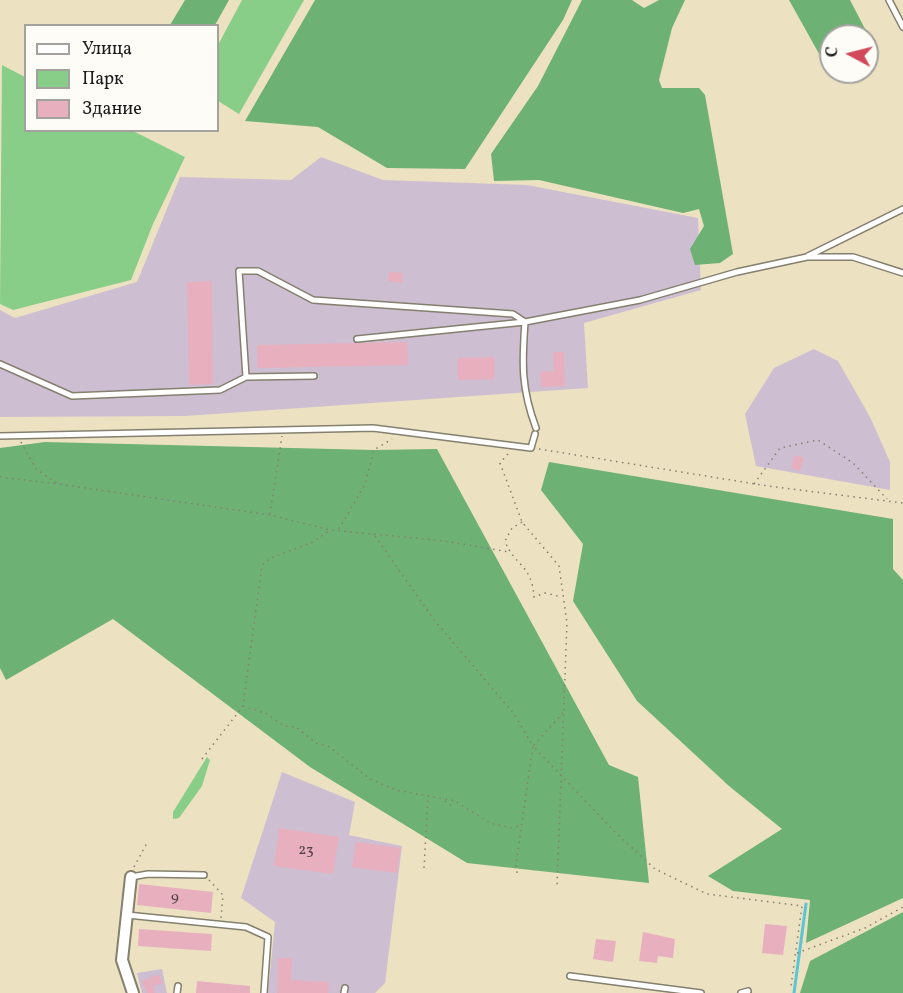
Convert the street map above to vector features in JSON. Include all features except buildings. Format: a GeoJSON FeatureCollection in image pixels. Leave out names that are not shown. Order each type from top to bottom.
{"type":"FeatureCollection","features":[{"type":"Feature","properties":{"kind":"street"},"geometry":{"type":"LineString","coordinates":[[131,877],[125,915],[122,960],[133,993]]}},
{"type":"Feature","properties":{"kind":"lane"},"geometry":{"type":"LineString","coordinates":[[889,0],[903,25]]}},
{"type":"Feature","properties":{"kind":"lane"},"geometry":{"type":"LineString","coordinates":[[807,257],[903,209]]}},
{"type":"Feature","properties":{"kind":"lane"},"geometry":{"type":"LineString","coordinates":[[357,339],[525,322],[640,300],[738,272],[807,257],[853,257],[903,273]]}},
{"type":"Feature","properties":{"kind":"lane"},"geometry":{"type":"LineString","coordinates":[[246,377],[239,271],[258,271],[313,300],[513,314],[525,322]]}},
{"type":"Feature","properties":{"kind":"lane"},"geometry":{"type":"LineString","coordinates":[[0,436],[373,428],[531,448],[535,431],[525,399],[522,371],[525,322]]}},
{"type":"Feature","properties":{"kind":"lane"},"geometry":{"type":"LineString","coordinates":[[0,364],[72,396],[220,390],[246,377],[314,376]]}},
{"type":"Feature","properties":{"kind":"lane"},"geometry":{"type":"LineString","coordinates":[[131,877],[148,874],[204,875]]}},
{"type":"Feature","properties":{"kind":"lane"},"geometry":{"type":"LineString","coordinates":[[125,915],[246,927],[268,937],[264,993]]}},
{"type":"Feature","properties":{"kind":"lane"},"geometry":{"type":"LineString","coordinates":[[570,976],[701,993]]}},
{"type":"Feature","properties":{"kind":"lane"},"geometry":{"type":"LineString","coordinates":[[177,993],[178,986]]}},
{"type":"Feature","properties":{"kind":"lane"},"geometry":{"type":"LineString","coordinates":[[741,993],[748,991]]}},
{"type":"Feature","properties":{"kind":"path"},"geometry":{"type":"LineString","coordinates":[[270,515],[283,430]]}},
{"type":"Feature","properties":{"kind":"path"},"geometry":{"type":"LineString","coordinates":[[339,530],[365,484],[374,450],[406,431]]}},
{"type":"Feature","properties":{"kind":"path"},"geometry":{"type":"LineString","coordinates":[[13,436],[21,443],[36,469],[58,484]]}},
{"type":"Feature","properties":{"kind":"path"},"geometry":{"type":"LineString","coordinates":[[754,484],[780,448],[818,440],[853,463],[888,499]]}},
{"type":"Feature","properties":{"kind":"path"},"geometry":{"type":"LineString","coordinates":[[522,447],[510,452],[500,463],[522,522],[559,566],[567,623],[557,886]]}},
{"type":"Feature","properties":{"kind":"path"},"geometry":{"type":"LineString","coordinates":[[531,448],[754,484],[856,498],[888,499],[903,503]]}},
{"type":"Feature","properties":{"kind":"path"},"geometry":{"type":"LineString","coordinates":[[0,477],[270,515],[330,530],[445,541],[509,552]]}},
{"type":"Feature","properties":{"kind":"path"},"geometry":{"type":"LineString","coordinates":[[522,522],[512,528],[505,541],[509,552],[533,579],[534,597],[545,593],[563,598]]}},
{"type":"Feature","properties":{"kind":"path"},"geometry":{"type":"LineString","coordinates":[[202,759],[243,706],[262,565],[271,558],[313,542],[330,530]]}},
{"type":"Feature","properties":{"kind":"path"},"geometry":{"type":"LineString","coordinates":[[375,535],[435,621],[514,714],[533,746],[615,832],[655,869],[707,894],[802,906],[791,986]]}},
{"type":"Feature","properties":{"kind":"path"},"geometry":{"type":"LineString","coordinates":[[243,706],[267,714],[284,726],[296,727],[316,743],[328,746],[370,779],[396,790],[455,801],[490,822],[512,828],[521,825]]}},
{"type":"Feature","properties":{"kind":"path"},"geometry":{"type":"LineString","coordinates":[[517,873],[521,825],[533,746],[564,712]]}},
{"type":"Feature","properties":{"kind":"path"},"geometry":{"type":"LineString","coordinates":[[424,868],[428,796]]}},
{"type":"Feature","properties":{"kind":"path"},"geometry":{"type":"LineString","coordinates":[[445,800],[451,805],[455,801]]}},
{"type":"Feature","properties":{"kind":"path"},"geometry":{"type":"LineString","coordinates":[[131,877],[147,843]]}},
{"type":"Feature","properties":{"kind":"path"},"geometry":{"type":"LineString","coordinates":[[204,875],[223,895],[220,925]]}},
{"type":"Feature","properties":{"kind":"path"},"geometry":{"type":"LineString","coordinates":[[796,953],[865,928],[903,907]]}},
{"type":"Feature","properties":{"kind":"shaded area"},"geometry":{"type":"Polygon","coordinates":[[[321,157],[383,180],[527,185],[698,218],[701,290],[584,323],[588,388],[185,416],[0,417],[0,310],[15,318],[137,282],[180,177],[291,180],[321,157]]]}},
{"type":"Feature","properties":{"kind":"shaded area"},"geometry":{"type":"Polygon","coordinates":[[[814,349],[838,361],[870,417],[890,462],[890,490],[756,466],[745,414],[774,368],[814,349]]]}},
{"type":"Feature","properties":{"kind":"shaded area"},"geometry":{"type":"Polygon","coordinates":[[[282,772],[355,802],[349,835],[402,846],[385,983],[375,993],[268,993],[275,922],[241,898],[282,772]]]}},
{"type":"Feature","properties":{"kind":"shaded area"},"geometry":{"type":"Polygon","coordinates":[[[162,969],[167,993],[142,993],[137,973],[162,969]]]}},
{"type":"Feature","properties":{"kind":"green space"},"geometry":{"type":"Polygon","coordinates":[[[185,0],[229,0],[216,24],[171,24],[185,0]]]}},
{"type":"Feature","properties":{"kind":"green space"},"geometry":{"type":"Polygon","coordinates":[[[242,0],[304,0],[239,114],[219,102],[219,43],[242,0]]]}},
{"type":"Feature","properties":{"kind":"green space"},"geometry":{"type":"Polygon","coordinates":[[[315,0],[572,0],[563,20],[465,169],[387,168],[318,127],[245,121],[315,0]]]}},
{"type":"Feature","properties":{"kind":"green space"},"geometry":{"type":"Polygon","coordinates":[[[582,0],[632,0],[644,8],[659,0],[685,0],[672,28],[659,80],[662,88],[699,88],[705,95],[733,254],[720,263],[695,265],[690,249],[704,226],[699,209],[683,213],[539,180],[494,181],[491,154],[538,86],[582,0]]]}},
{"type":"Feature","properties":{"kind":"green space"},"geometry":{"type":"Polygon","coordinates":[[[789,0],[850,0],[862,24],[819,24],[819,54],[789,0]]]}},
{"type":"Feature","properties":{"kind":"green space"},"geometry":{"type":"Polygon","coordinates":[[[2,65],[24,76],[24,132],[135,132],[185,157],[153,224],[131,280],[13,310],[0,304],[2,65]]]}},
{"type":"Feature","properties":{"kind":"green space"},"geometry":{"type":"Polygon","coordinates":[[[45,442],[374,450],[437,449],[609,765],[638,777],[649,883],[467,863],[310,767],[113,619],[6,680],[0,668],[0,448],[45,442]]]}},
{"type":"Feature","properties":{"kind":"green space"},"geometry":{"type":"Polygon","coordinates":[[[549,462],[893,519],[893,569],[903,580],[903,898],[806,943],[810,900],[733,891],[708,876],[782,829],[729,786],[637,701],[573,601],[583,544],[541,490],[549,462]]]}},
{"type":"Feature","properties":{"kind":"green space"},"geometry":{"type":"Polygon","coordinates":[[[207,757],[210,760],[202,786],[179,818],[173,819],[173,812],[207,757]]]}},
{"type":"Feature","properties":{"kind":"green space"},"geometry":{"type":"Polygon","coordinates":[[[903,912],[903,993],[800,993],[810,961],[903,912]]]}},
{"type":"Feature","properties":{"kind":"waterway"},"geometry":{"type":"LineString","coordinates":[[794,993],[806,904]]}}]}
